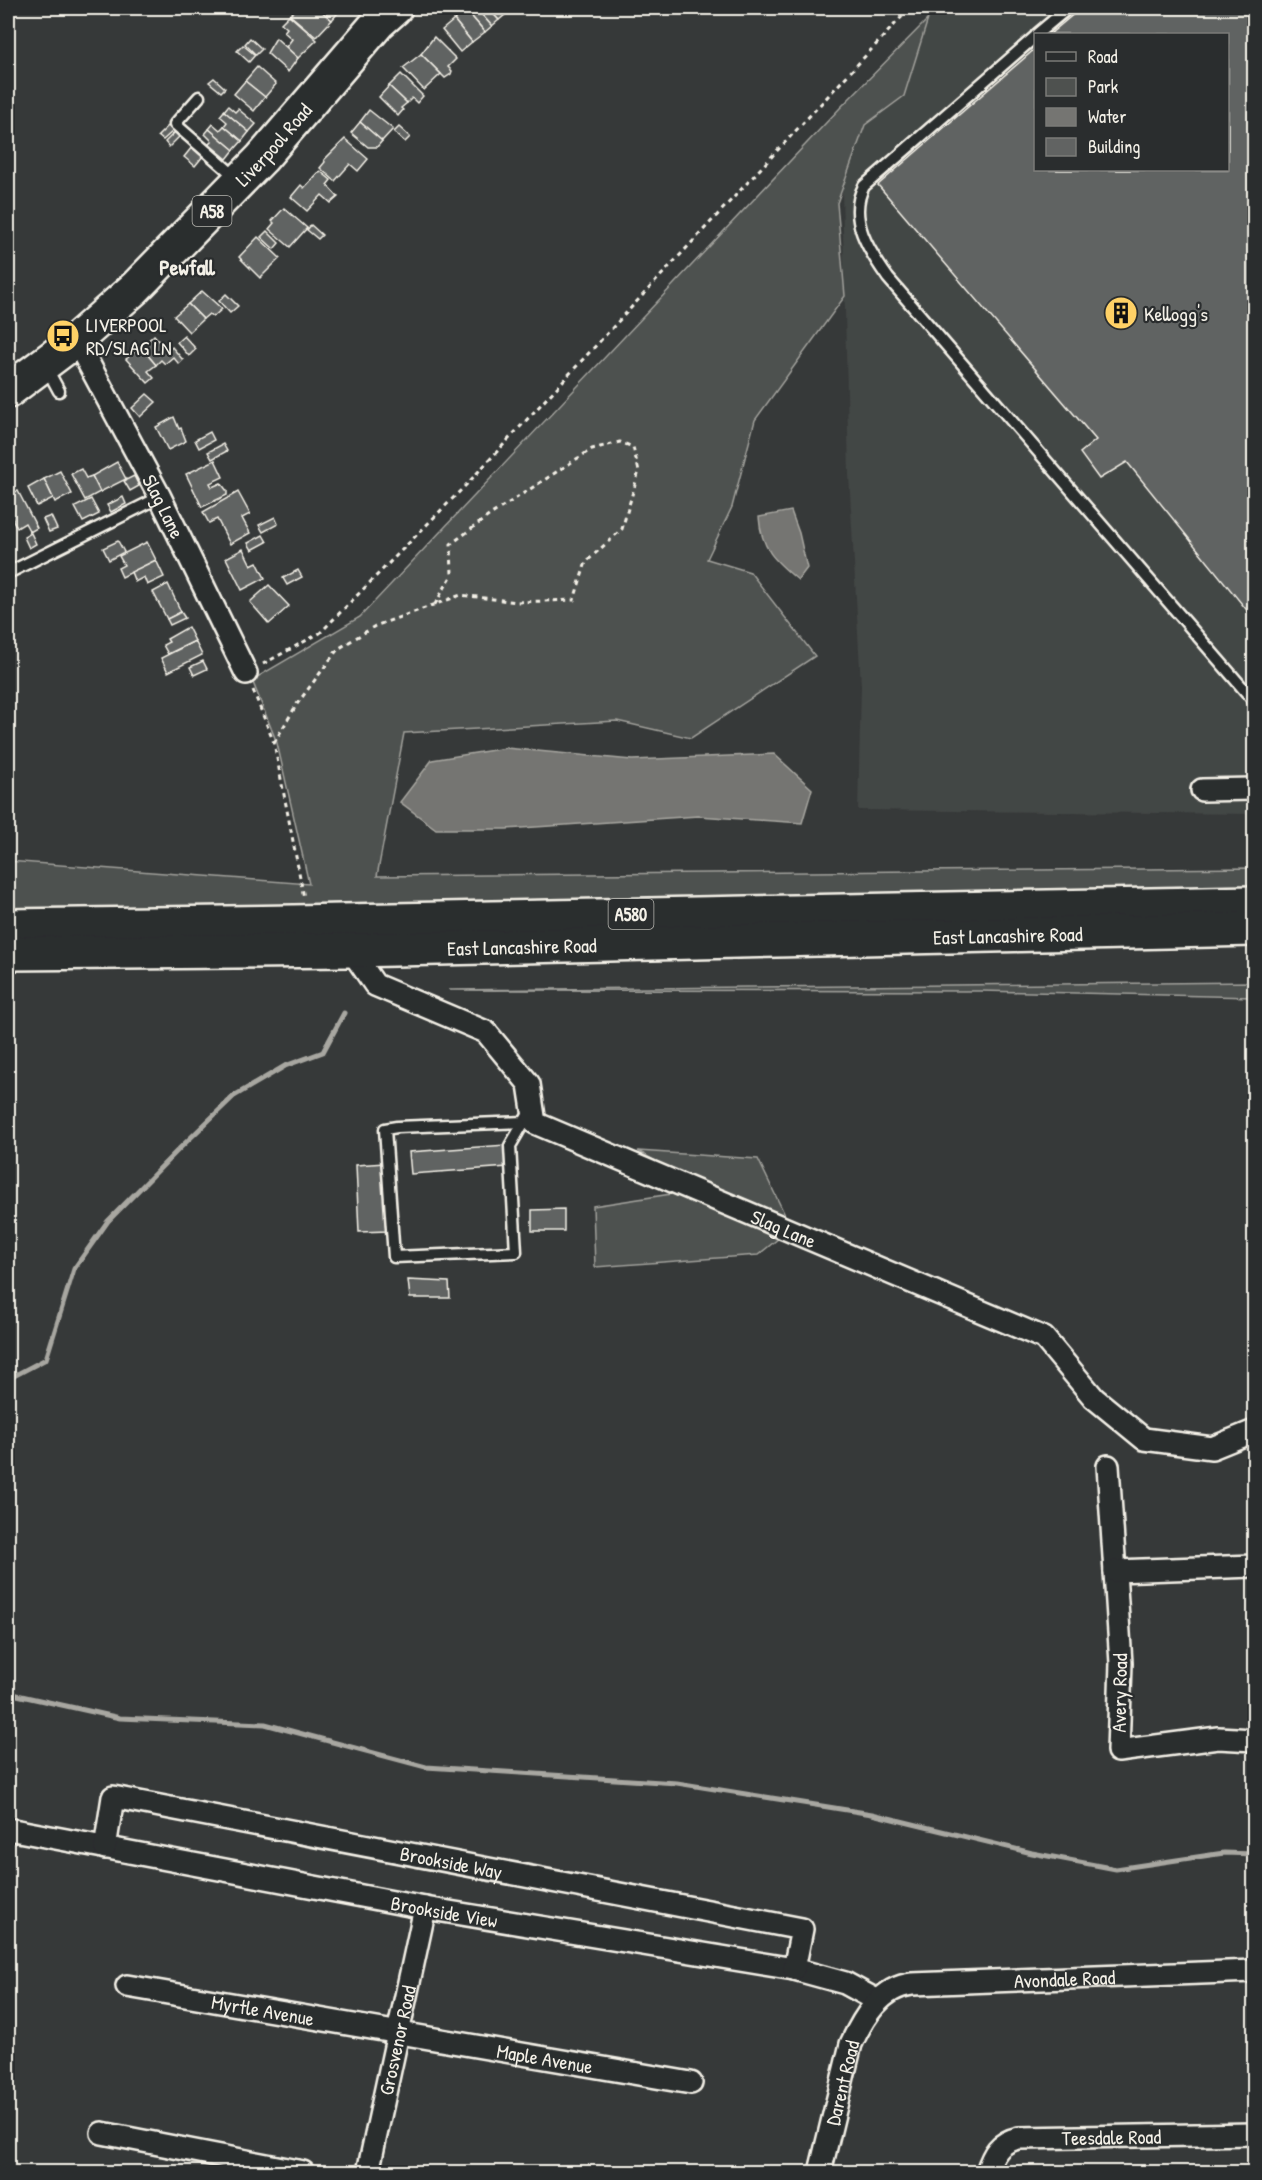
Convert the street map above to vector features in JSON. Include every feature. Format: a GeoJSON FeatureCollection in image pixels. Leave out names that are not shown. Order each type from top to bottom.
{"type":"FeatureCollection","features":[{"type":"Feature","properties":{"kind":"highway","name":"Liverpool Road"},"geometry":{"type":"LineString","coordinates":[[8,391],[52,377],[76,340],[135,288],[241,181],[378,23],[395,8]]}},
{"type":"Feature","properties":{"kind":"highway","name":"East Lancashire Road"},"geometry":{"type":"LineString","coordinates":[[8,953],[329,936],[1254,903]]}},
{"type":"Feature","properties":{"kind":"highway","name":"East Lancashire Road"},"geometry":{"type":"LineString","coordinates":[[8,926],[329,936],[1254,929]]}},
{"type":"Feature","properties":{"kind":"street","name":"Slag Lane"},"geometry":{"type":"LineString","coordinates":[[76,340],[160,497],[246,673]]}},
{"type":"Feature","properties":{"kind":"street"},"geometry":{"type":"LineString","coordinates":[[1202,790],[1254,789]]}},
{"type":"Feature","properties":{"kind":"street","name":"Slag Lane"},"geometry":{"type":"LineString","coordinates":[[329,936],[375,985],[486,1032],[529,1084],[528,1114],[535,1123],[1044,1338],[1094,1398],[1144,1439],[1212,1448],[1254,1431]]}},
{"type":"Feature","properties":{"kind":"street","name":"Avery Road"},"geometry":{"type":"LineString","coordinates":[[1108,1466],[1121,1663],[1118,1751],[1218,1738],[1254,1740]]}},
{"type":"Feature","properties":{"kind":"street"},"geometry":{"type":"LineString","coordinates":[[1115,1571],[1254,1566]]}},
{"type":"Feature","properties":{"kind":"street","name":"Brookside Way"},"geometry":{"type":"LineString","coordinates":[[105,1848],[113,1797],[801,1929],[794,1969]]}},
{"type":"Feature","properties":{"kind":"street","name":"Brookside View"},"geometry":{"type":"LineString","coordinates":[[8,1829],[424,1908],[794,1969],[845,1983],[878,2001]]}},
{"type":"Feature","properties":{"kind":"street","name":"Grosvenor Road"},"geometry":{"type":"LineString","coordinates":[[368,2172],[424,1908]]}},
{"type":"Feature","properties":{"kind":"street","name":"Avondale Road"},"geometry":{"type":"LineString","coordinates":[[878,2001],[898,1987],[912,1984],[1254,1971]]}},
{"type":"Feature","properties":{"kind":"street","name":"Myrtle Avenue"},"geometry":{"type":"LineString","coordinates":[[127,1986],[399,2033]]}},
{"type":"Feature","properties":{"kind":"street","name":"Darent Road"},"geometry":{"type":"LineString","coordinates":[[820,2172],[849,2050],[860,2026],[878,2001]]}},
{"type":"Feature","properties":{"kind":"street","name":"Maple Avenue"},"geometry":{"type":"LineString","coordinates":[[399,2033],[691,2084]]}},
{"type":"Feature","properties":{"kind":"street"},"geometry":{"type":"LineString","coordinates":[[102,2133],[303,2172]]}},
{"type":"Feature","properties":{"kind":"street","name":"Teesdale Road"},"geometry":{"type":"LineString","coordinates":[[987,2172],[996,2150],[1010,2140],[1019,2138],[1254,2134]]}},
{"type":"Feature","properties":{"kind":"lane"},"geometry":{"type":"LineString","coordinates":[[1038,33],[1068,8]]}},
{"type":"Feature","properties":{"kind":"lane"},"geometry":{"type":"LineString","coordinates":[[1034,37],[864,186],[859,196],[857,209],[859,223],[874,258],[888,278],[1254,701]]}},
{"type":"Feature","properties":{"kind":"lane"},"geometry":{"type":"LineString","coordinates":[[199,97],[175,124],[241,181]]}},
{"type":"Feature","properties":{"kind":"lane"},"geometry":{"type":"LineString","coordinates":[[8,573],[160,497]]}},
{"type":"Feature","properties":{"kind":"lane"},"geometry":{"type":"LineString","coordinates":[[528,1114],[510,1146],[516,1252],[394,1257],[385,1129],[528,1114]]}},
{"type":"Feature","properties":{"kind":"path"},"geometry":{"type":"LineString","coordinates":[[329,936],[274,743],[246,673],[320,633],[466,485],[910,8]]}},
{"type":"Feature","properties":{"kind":"path"},"geometry":{"type":"LineString","coordinates":[[274,743],[297,704],[338,649],[375,626],[434,606],[461,595],[517,602],[574,600],[586,562],[622,529],[639,471],[633,447],[620,442],[592,449],[490,515],[451,544],[452,575],[434,606]]}},
{"type":"Feature","properties":{"kind":"shaded area"},"geometry":{"type":"Polygon","coordinates":[[[939,8],[1254,8],[1254,814],[858,810],[861,686],[849,475],[840,108],[939,8]]]}},
{"type":"Feature","properties":{"kind":"green space"},"geometry":{"type":"Polygon","coordinates":[[[928,19],[904,96],[865,125],[837,203],[845,296],[755,420],[732,507],[707,559],[750,572],[815,656],[691,738],[617,721],[404,733],[377,876],[1254,868],[1254,889],[315,908],[8,910],[8,861],[309,884],[277,743],[252,680],[360,617],[840,108],[928,19]]]}},
{"type":"Feature","properties":{"kind":"green space"},"geometry":{"type":"Polygon","coordinates":[[[1254,982],[1254,997],[981,991],[449,990],[1254,982]]]}},
{"type":"Feature","properties":{"kind":"green space"},"geometry":{"type":"Polygon","coordinates":[[[638,1151],[758,1159],[785,1215],[779,1238],[758,1255],[595,1267],[593,1206],[671,1194],[678,1174],[638,1151]]]}},
{"type":"Feature","properties":{"kind":"water"},"geometry":{"type":"Polygon","coordinates":[[[791,511],[807,568],[798,580],[776,560],[766,546],[760,528],[759,517],[791,511]]]}},
{"type":"Feature","properties":{"kind":"water"},"geometry":{"type":"Polygon","coordinates":[[[506,748],[632,760],[774,754],[812,789],[802,823],[698,816],[506,829],[436,829],[400,802],[432,760],[506,748]]]}},
{"type":"Feature","properties":{"kind":"building"},"geometry":{"type":"Polygon","coordinates":[[[297,8],[318,8],[332,20],[316,37],[290,15],[297,8]]]}},
{"type":"Feature","properties":{"kind":"building"},"geometry":{"type":"Polygon","coordinates":[[[318,8],[342,8],[332,20],[318,8]]]}},
{"type":"Feature","properties":{"kind":"building"},"geometry":{"type":"Polygon","coordinates":[[[476,8],[492,26],[485,32],[466,10],[476,8]]]}},
{"type":"Feature","properties":{"kind":"building"},"geometry":{"type":"Polygon","coordinates":[[[476,8],[488,8],[499,20],[492,26],[476,8]]]}},
{"type":"Feature","properties":{"kind":"building"},"geometry":{"type":"Polygon","coordinates":[[[488,8],[509,8],[511,10],[499,20],[488,8]]]}},
{"type":"Feature","properties":{"kind":"building","name":"Kellogg's"},"geometry":{"type":"Polygon","coordinates":[[[1081,8],[1254,8],[1254,619],[1127,462],[1099,479],[1080,453],[1096,440],[878,185],[1034,50],[1034,171],[1229,171],[1229,33],[1051,33],[1081,8]]]}},
{"type":"Feature","properties":{"kind":"building"},"geometry":{"type":"Polygon","coordinates":[[[466,10],[485,32],[472,42],[454,20],[466,10]]]}},
{"type":"Feature","properties":{"kind":"building"},"geometry":{"type":"Polygon","coordinates":[[[289,15],[317,40],[298,58],[286,47],[292,39],[284,32],[287,28],[281,23],[289,15]]]}},
{"type":"Feature","properties":{"kind":"building"},"geometry":{"type":"Polygon","coordinates":[[[454,20],[472,42],[460,52],[442,30],[454,20]]]}},
{"type":"Feature","properties":{"kind":"building"},"geometry":{"type":"Polygon","coordinates":[[[434,37],[456,59],[448,67],[452,71],[451,74],[445,78],[421,54],[434,37]]]}},
{"type":"Feature","properties":{"kind":"building"},"geometry":{"type":"Polygon","coordinates":[[[250,38],[262,49],[256,55],[245,44],[250,38]]]}},
{"type":"Feature","properties":{"kind":"building"},"geometry":{"type":"Polygon","coordinates":[[[276,38],[298,58],[288,72],[267,53],[276,38]]]}},
{"type":"Feature","properties":{"kind":"building"},"geometry":{"type":"Polygon","coordinates":[[[243,45],[255,55],[249,62],[237,51],[243,45]]]}},
{"type":"Feature","properties":{"kind":"building"},"geometry":{"type":"Polygon","coordinates":[[[421,54],[441,74],[424,90],[403,68],[421,54]]]}},
{"type":"Feature","properties":{"kind":"building"},"geometry":{"type":"Polygon","coordinates":[[[257,67],[276,84],[265,97],[245,81],[257,67]]]}},
{"type":"Feature","properties":{"kind":"building"},"geometry":{"type":"Polygon","coordinates":[[[401,74],[423,96],[417,103],[412,98],[407,103],[389,86],[401,74]]]}},
{"type":"Feature","properties":{"kind":"building"},"geometry":{"type":"Polygon","coordinates":[[[214,78],[225,88],[221,92],[209,82],[214,78]]]}},
{"type":"Feature","properties":{"kind":"building"},"geometry":{"type":"Polygon","coordinates":[[[245,81],[265,97],[254,111],[234,94],[245,81]]]}},
{"type":"Feature","properties":{"kind":"building"},"geometry":{"type":"Polygon","coordinates":[[[389,86],[407,103],[401,108],[403,110],[398,116],[379,97],[389,86]]]}},
{"type":"Feature","properties":{"kind":"building"},"geometry":{"type":"Polygon","coordinates":[[[228,106],[235,112],[238,109],[256,124],[249,132],[224,111],[228,106]]]}},
{"type":"Feature","properties":{"kind":"building"},"geometry":{"type":"Polygon","coordinates":[[[369,110],[393,129],[382,141],[360,122],[369,110]]]}},
{"type":"Feature","properties":{"kind":"building"},"geometry":{"type":"Polygon","coordinates":[[[224,111],[249,132],[242,141],[224,126],[227,122],[220,116],[224,111]]]}},
{"type":"Feature","properties":{"kind":"building"},"geometry":{"type":"Polygon","coordinates":[[[360,122],[382,141],[377,147],[368,147],[351,133],[360,122]]]}},
{"type":"Feature","properties":{"kind":"building"},"geometry":{"type":"Polygon","coordinates":[[[213,124],[220,130],[224,126],[242,141],[234,150],[209,129],[213,124]]]}},
{"type":"Feature","properties":{"kind":"building"},"geometry":{"type":"Polygon","coordinates":[[[168,126],[173,131],[163,140],[158,136],[168,126]]]}},
{"type":"Feature","properties":{"kind":"building"},"geometry":{"type":"Polygon","coordinates":[[[399,127],[410,137],[405,142],[394,132],[399,127]]]}},
{"type":"Feature","properties":{"kind":"building"},"geometry":{"type":"Polygon","coordinates":[[[209,129],[234,150],[227,159],[209,144],[212,141],[205,134],[209,129]]]}},
{"type":"Feature","properties":{"kind":"building"},"geometry":{"type":"Polygon","coordinates":[[[175,132],[179,137],[169,147],[165,142],[175,132]]]}},
{"type":"Feature","properties":{"kind":"building"},"geometry":{"type":"Polygon","coordinates":[[[345,139],[368,159],[358,171],[350,164],[335,181],[320,168],[324,160],[345,139]]]}},
{"type":"Feature","properties":{"kind":"building"},"geometry":{"type":"Polygon","coordinates":[[[192,147],[203,156],[195,166],[184,157],[192,147]]]}},
{"type":"Feature","properties":{"kind":"building"},"geometry":{"type":"Polygon","coordinates":[[[320,171],[331,180],[327,185],[338,197],[331,203],[322,195],[307,211],[291,197],[301,185],[304,188],[320,171]]]}},
{"type":"Feature","properties":{"kind":"building"},"geometry":{"type":"Polygon","coordinates":[[[284,208],[307,228],[290,247],[269,229],[274,223],[272,221],[284,208]]]}},
{"type":"Feature","properties":{"kind":"building"},"geometry":{"type":"Polygon","coordinates":[[[311,225],[322,235],[318,239],[307,230],[311,225]]]}},
{"type":"Feature","properties":{"kind":"building"},"geometry":{"type":"Polygon","coordinates":[[[267,231],[279,243],[274,249],[261,237],[267,231]]]}},
{"type":"Feature","properties":{"kind":"building"},"geometry":{"type":"Polygon","coordinates":[[[258,237],[280,258],[260,278],[239,257],[258,237]]]}},
{"type":"Feature","properties":{"kind":"building"},"geometry":{"type":"Polygon","coordinates":[[[202,291],[222,309],[213,317],[209,314],[203,319],[188,304],[202,291]]]}},
{"type":"Feature","properties":{"kind":"building"},"geometry":{"type":"Polygon","coordinates":[[[226,294],[238,306],[230,313],[219,301],[226,294]]]}},
{"type":"Feature","properties":{"kind":"building"},"geometry":{"type":"Polygon","coordinates":[[[188,304],[203,319],[189,332],[174,316],[188,304]]]}},
{"type":"Feature","properties":{"kind":"building"},"geometry":{"type":"Polygon","coordinates":[[[154,335],[168,351],[172,347],[183,360],[179,364],[173,357],[165,364],[161,360],[156,365],[141,347],[154,335]]]}},
{"type":"Feature","properties":{"kind":"building"},"geometry":{"type":"Polygon","coordinates":[[[184,336],[196,349],[189,356],[177,342],[184,336]]]}},
{"type":"Feature","properties":{"kind":"building"},"geometry":{"type":"Polygon","coordinates":[[[141,347],[156,365],[148,371],[154,378],[148,383],[126,359],[141,347]]]}},
{"type":"Feature","properties":{"kind":"building"},"geometry":{"type":"Polygon","coordinates":[[[147,394],[156,402],[140,417],[132,408],[147,394]]]}},
{"type":"Feature","properties":{"kind":"building"},"geometry":{"type":"Polygon","coordinates":[[[174,417],[186,441],[168,450],[156,427],[174,417]]]}},
{"type":"Feature","properties":{"kind":"building"},"geometry":{"type":"Polygon","coordinates":[[[210,432],[214,440],[199,448],[195,440],[210,432]]]}},
{"type":"Feature","properties":{"kind":"building"},"geometry":{"type":"Polygon","coordinates":[[[223,444],[227,451],[212,459],[208,452],[223,444]]]}},
{"type":"Feature","properties":{"kind":"building"},"geometry":{"type":"Polygon","coordinates":[[[215,460],[223,477],[210,483],[212,487],[221,483],[227,495],[202,507],[186,474],[215,460]]]}},
{"type":"Feature","properties":{"kind":"building"},"geometry":{"type":"Polygon","coordinates":[[[117,462],[126,479],[100,492],[92,476],[117,462]]]}},
{"type":"Feature","properties":{"kind":"building"},"geometry":{"type":"Polygon","coordinates":[[[81,469],[86,478],[92,476],[100,492],[85,500],[71,474],[81,469]]]}},
{"type":"Feature","properties":{"kind":"building"},"geometry":{"type":"Polygon","coordinates":[[[60,471],[72,494],[55,502],[44,479],[60,471]]]}},
{"type":"Feature","properties":{"kind":"building"},"geometry":{"type":"Polygon","coordinates":[[[134,476],[139,486],[130,491],[124,481],[134,476]]]}},
{"type":"Feature","properties":{"kind":"building"},"geometry":{"type":"Polygon","coordinates":[[[44,479],[53,498],[37,506],[28,488],[44,479]]]}},
{"type":"Feature","properties":{"kind":"building"},"geometry":{"type":"Polygon","coordinates":[[[18,491],[37,528],[30,532],[25,523],[17,528],[8,510],[8,494],[18,491]]]}},
{"type":"Feature","properties":{"kind":"building"},"geometry":{"type":"Polygon","coordinates":[[[238,492],[250,514],[242,518],[250,533],[230,544],[217,519],[209,523],[203,512],[238,492]]]}},
{"type":"Feature","properties":{"kind":"building"},"geometry":{"type":"Polygon","coordinates":[[[123,497],[126,504],[111,512],[107,505],[123,497]]]}},
{"type":"Feature","properties":{"kind":"building"},"geometry":{"type":"Polygon","coordinates":[[[91,499],[99,514],[83,522],[75,507],[91,499]]]}},
{"type":"Feature","properties":{"kind":"building"},"geometry":{"type":"Polygon","coordinates":[[[51,516],[57,529],[49,532],[43,519],[51,516]]]}},
{"type":"Feature","properties":{"kind":"building"},"geometry":{"type":"Polygon","coordinates":[[[275,517],[278,524],[263,532],[259,525],[275,517]]]}},
{"type":"Feature","properties":{"kind":"building"},"geometry":{"type":"Polygon","coordinates":[[[31,533],[36,544],[29,548],[24,537],[31,533]]]}},
{"type":"Feature","properties":{"kind":"building"},"geometry":{"type":"Polygon","coordinates":[[[263,535],[267,542],[252,550],[248,543],[263,535]]]}},
{"type":"Feature","properties":{"kind":"building"},"geometry":{"type":"Polygon","coordinates":[[[118,541],[124,552],[109,560],[103,548],[118,541]]]}},
{"type":"Feature","properties":{"kind":"building"},"geometry":{"type":"Polygon","coordinates":[[[147,542],[156,560],[122,577],[118,568],[124,565],[119,556],[147,542]]]}},
{"type":"Feature","properties":{"kind":"building"},"geometry":{"type":"Polygon","coordinates":[[[243,549],[251,565],[257,562],[265,578],[242,590],[226,558],[243,549]]]}},
{"type":"Feature","properties":{"kind":"building"},"geometry":{"type":"Polygon","coordinates":[[[156,560],[164,577],[147,585],[144,577],[135,582],[131,572],[156,560]]]}},
{"type":"Feature","properties":{"kind":"building"},"geometry":{"type":"Polygon","coordinates":[[[298,570],[302,577],[287,585],[283,578],[298,570]]]}},
{"type":"Feature","properties":{"kind":"building"},"geometry":{"type":"Polygon","coordinates":[[[168,584],[181,612],[167,619],[153,592],[168,584]]]}},
{"type":"Feature","properties":{"kind":"building"},"geometry":{"type":"Polygon","coordinates":[[[269,585],[289,606],[269,624],[250,602],[269,585]]]}},
{"type":"Feature","properties":{"kind":"building"},"geometry":{"type":"Polygon","coordinates":[[[181,612],[185,618],[170,625],[167,619],[181,612]]]}},
{"type":"Feature","properties":{"kind":"building"},"geometry":{"type":"Polygon","coordinates":[[[188,627],[195,641],[168,654],[163,645],[169,642],[167,639],[188,627]]]}},
{"type":"Feature","properties":{"kind":"building"},"geometry":{"type":"Polygon","coordinates":[[[195,641],[202,655],[168,672],[161,658],[195,641]]]}},
{"type":"Feature","properties":{"kind":"building"},"geometry":{"type":"Polygon","coordinates":[[[203,661],[207,669],[194,675],[190,667],[203,661]]]}},
{"type":"Feature","properties":{"kind":"building"},"geometry":{"type":"Polygon","coordinates":[[[506,1145],[508,1167],[411,1174],[409,1152],[506,1145]]]}},
{"type":"Feature","properties":{"kind":"building"},"geometry":{"type":"Polygon","coordinates":[[[385,1163],[388,1231],[359,1232],[356,1165],[385,1163]]]}},
{"type":"Feature","properties":{"kind":"building"},"geometry":{"type":"Polygon","coordinates":[[[564,1209],[564,1231],[532,1231],[532,1210],[564,1209]]]}},
{"type":"Feature","properties":{"kind":"building"},"geometry":{"type":"Polygon","coordinates":[[[408,1280],[449,1282],[450,1298],[410,1298],[408,1280]]]}},
{"type":"Feature","properties":{"kind":"waterway"},"geometry":{"type":"LineString","coordinates":[[8,1379],[46,1359],[74,1269],[108,1221],[234,1096],[285,1066],[323,1052],[344,1013]]}},
{"type":"Feature","properties":{"kind":"waterway"},"geometry":{"type":"LineString","coordinates":[[8,1693],[120,1718],[265,1724],[426,1767],[677,1783],[872,1814],[1032,1853],[1116,1869],[1224,1853],[1254,1854]]}},
{"type":"Feature","properties":{"kind":"place","name":"Kellogg's"},"geometry":{"type":"Point","coordinates":[1121,313]}},
{"type":"Feature","properties":{"kind":"place","name":"LIVERPOOL RD/SLAG LN"},"geometry":{"type":"Point","coordinates":[63,336]}},
{"type":"Feature","properties":{"kind":"district","name":"Pewfall"},"geometry":{"type":"Point","coordinates":[187,267]}}]}
